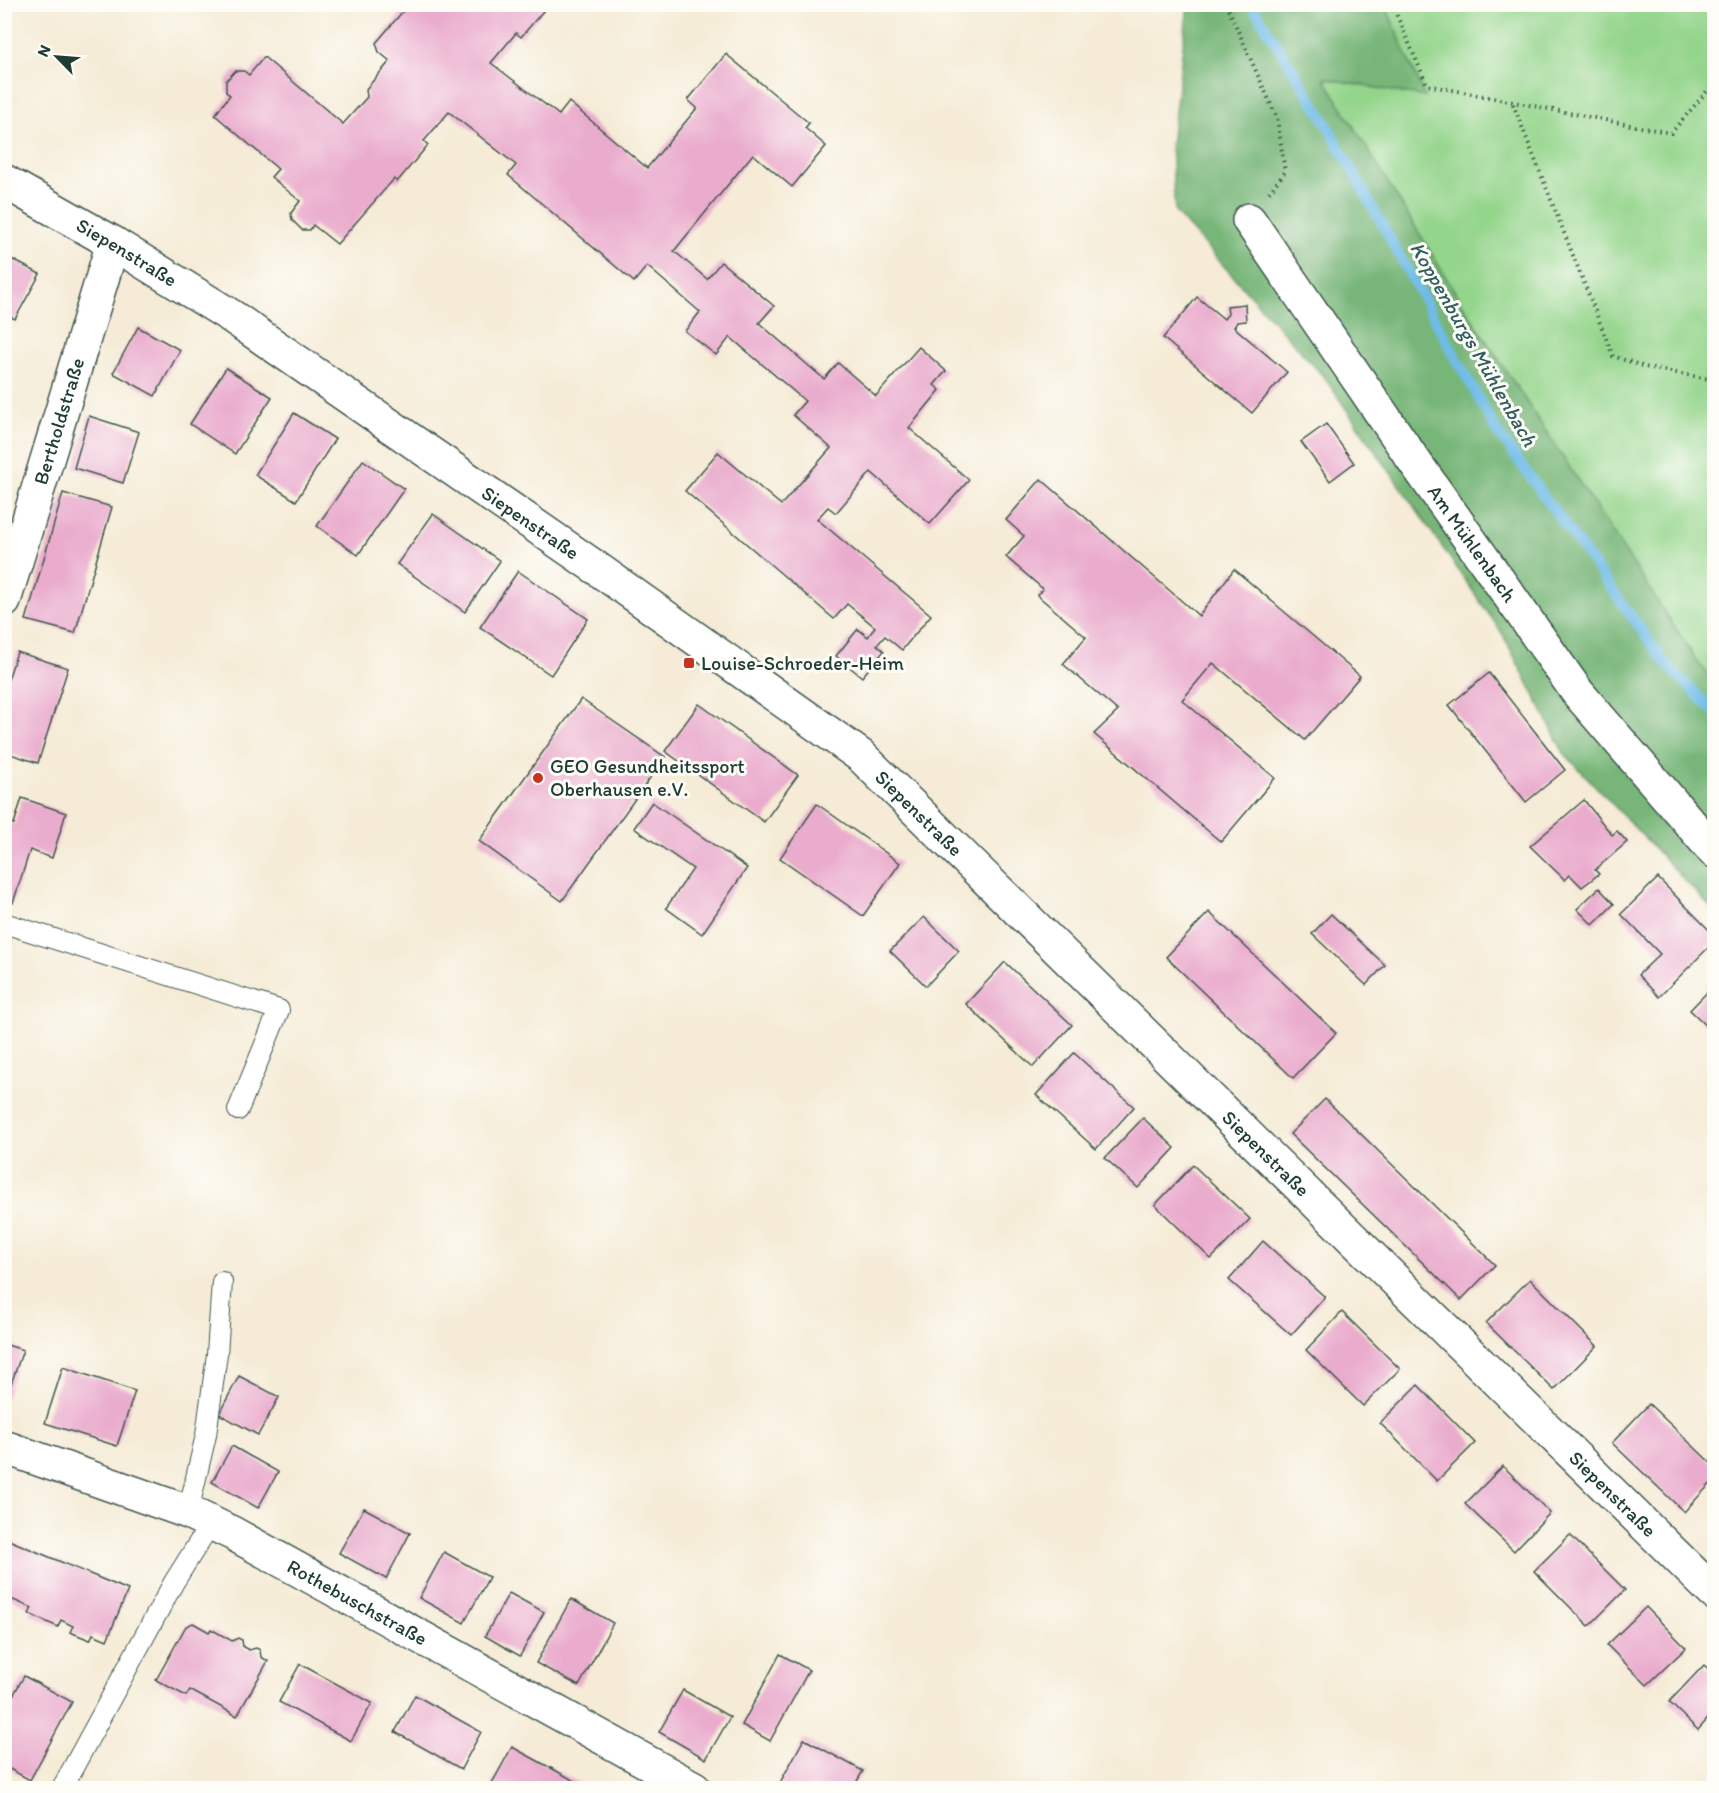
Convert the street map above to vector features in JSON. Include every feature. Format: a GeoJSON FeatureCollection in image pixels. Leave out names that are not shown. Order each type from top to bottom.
{"type":"FeatureCollection","features":[{"type":"Feature","properties":{"kind":"street","name":"Siepenstraße"},"geometry":{"type":"LineString","coordinates":[[4,181],[113,243],[231,316],[595,567],[861,756],[1714,1593]]}},
{"type":"Feature","properties":{"kind":"street","name":"Am Mühlenbach"},"geometry":{"type":"LineString","coordinates":[[1249,220],[1410,455],[1578,693],[1714,851]]}},
{"type":"Feature","properties":{"kind":"street","name":"Bertholdstraße"},"geometry":{"type":"LineString","coordinates":[[4,601],[113,243]]}},
{"type":"Feature","properties":{"kind":"street","name":"Rothebuschstraße"},"geometry":{"type":"LineString","coordinates":[[4,1447],[199,1518],[273,1555],[694,1788]]}},
{"type":"Feature","properties":{"kind":"lane"},"geometry":{"type":"LineString","coordinates":[[4,923],[279,1010],[238,1110]]}},
{"type":"Feature","properties":{"kind":"lane"},"geometry":{"type":"LineString","coordinates":[[62,1788],[174,1582],[199,1518],[222,1282]]}},
{"type":"Feature","properties":{"kind":"path"},"geometry":{"type":"LineString","coordinates":[[1226,4],[1277,118],[1285,172],[1249,220]]}},
{"type":"Feature","properties":{"kind":"path"},"geometry":{"type":"LineString","coordinates":[[1392,4],[1427,85],[1671,133],[1714,83]]}},
{"type":"Feature","properties":{"kind":"path"},"geometry":{"type":"LineString","coordinates":[[1513,103],[1613,356],[1645,367],[1714,380]]}},
{"type":"Feature","properties":{"kind":"green space"},"geometry":{"type":"Polygon","coordinates":[[[1188,5],[1385,5],[1425,97],[1324,78],[1466,310],[1698,663],[1714,680],[1714,911],[1564,753],[1502,633],[1324,377],[1175,212],[1171,145],[1188,5]]]}},
{"type":"Feature","properties":{"kind":"green space"},"geometry":{"type":"Polygon","coordinates":[[[1385,5],[1714,5],[1714,680],[1698,663],[1466,310],[1323,78],[1425,97],[1385,5]]]}},
{"type":"Feature","properties":{"kind":"building"},"geometry":{"type":"Polygon","coordinates":[[[409,4],[426,4],[432,10],[436,4],[549,4],[521,37],[516,33],[491,63],[559,115],[569,102],[647,168],[697,108],[688,100],[726,54],[809,123],[805,128],[826,146],[792,187],[753,154],[674,251],[707,279],[721,262],[774,306],[759,323],[824,379],[838,363],[876,396],[919,347],[946,371],[934,385],[940,390],[909,428],[969,480],[930,524],[871,472],[836,513],[828,507],[817,519],[931,615],[902,650],[885,636],[877,645],[884,651],[862,677],[836,656],[858,629],[868,637],[875,627],[847,604],[834,619],[685,491],[718,452],[781,505],[831,448],[793,415],[805,401],[730,337],[716,355],[685,331],[700,312],[647,266],[634,282],[508,175],[516,165],[449,112],[424,141],[428,145],[397,182],[394,179],[337,244],[313,225],[310,230],[302,230],[292,220],[291,213],[300,201],[271,177],[278,169],[215,115],[230,95],[226,92],[226,81],[235,71],[244,71],[249,75],[264,57],[343,124],[367,97],[366,89],[390,61],[379,52],[376,43],[409,4]]]}},
{"type":"Feature","properties":{"kind":"building"},"geometry":{"type":"Polygon","coordinates":[[[4,255],[40,274],[15,319],[4,313],[4,255]]]}},
{"type":"Feature","properties":{"kind":"building"},"geometry":{"type":"Polygon","coordinates":[[[1197,297],[1224,319],[1228,314],[1227,306],[1245,304],[1246,321],[1237,322],[1234,327],[1287,372],[1252,413],[1163,338],[1197,297]]]}},
{"type":"Feature","properties":{"kind":"building"},"geometry":{"type":"Polygon","coordinates":[[[138,327],[180,350],[155,396],[113,373],[138,327]]]}},
{"type":"Feature","properties":{"kind":"building"},"geometry":{"type":"Polygon","coordinates":[[[226,368],[272,397],[235,454],[190,424],[226,368]]]}},
{"type":"Feature","properties":{"kind":"building"},"geometry":{"type":"Polygon","coordinates":[[[294,413],[335,439],[296,501],[255,475],[294,413]]]}},
{"type":"Feature","properties":{"kind":"building"},"geometry":{"type":"Polygon","coordinates":[[[89,416],[139,432],[123,483],[74,468],[89,416]]]}},
{"type":"Feature","properties":{"kind":"building"},"geometry":{"type":"Polygon","coordinates":[[[1326,424],[1354,463],[1330,481],[1301,442],[1326,424]]]}},
{"type":"Feature","properties":{"kind":"building"},"geometry":{"type":"Polygon","coordinates":[[[363,460],[404,489],[358,555],[317,526],[363,460]]]}},
{"type":"Feature","properties":{"kind":"building"},"geometry":{"type":"Polygon","coordinates":[[[1041,479],[1199,616],[1234,569],[1360,676],[1305,740],[1213,663],[1182,700],[1275,778],[1221,842],[1094,734],[1118,711],[1063,664],[1086,637],[1037,595],[1043,589],[1006,557],[1024,536],[1006,520],[1041,479]]]}},
{"type":"Feature","properties":{"kind":"building"},"geometry":{"type":"Polygon","coordinates":[[[63,493],[112,507],[75,633],[26,620],[63,493]]]}},
{"type":"Feature","properties":{"kind":"building"},"geometry":{"type":"Polygon","coordinates":[[[433,514],[500,561],[465,612],[397,564],[433,514]]]}},
{"type":"Feature","properties":{"kind":"building"},"geometry":{"type":"Polygon","coordinates":[[[518,571],[588,619],[551,675],[480,627],[518,571]]]}},
{"type":"Feature","properties":{"kind":"building"},"geometry":{"type":"Polygon","coordinates":[[[17,652],[68,668],[38,763],[4,752],[4,692],[17,652]]]}},
{"type":"Feature","properties":{"kind":"building"},"geometry":{"type":"Polygon","coordinates":[[[1489,673],[1565,770],[1526,802],[1449,705],[1489,673]]]}},
{"type":"Feature","properties":{"kind":"building"},"geometry":{"type":"Polygon","coordinates":[[[581,699],[665,757],[562,901],[479,841],[581,699]]]}},
{"type":"Feature","properties":{"kind":"building"},"geometry":{"type":"Polygon","coordinates":[[[699,704],[798,775],[764,822],[665,751],[699,704]]]}},
{"type":"Feature","properties":{"kind":"building"},"geometry":{"type":"Polygon","coordinates":[[[22,798],[66,813],[52,858],[30,850],[13,903],[4,900],[4,821],[14,824],[22,798]]]}},
{"type":"Feature","properties":{"kind":"building"},"geometry":{"type":"Polygon","coordinates":[[[1584,800],[1612,835],[1617,831],[1627,842],[1595,870],[1599,874],[1582,887],[1570,875],[1565,880],[1530,846],[1584,800]]]}},
{"type":"Feature","properties":{"kind":"building"},"geometry":{"type":"Polygon","coordinates":[[[652,802],[747,868],[702,934],[666,908],[693,869],[634,828],[652,802]]]}},
{"type":"Feature","properties":{"kind":"building"},"geometry":{"type":"Polygon","coordinates":[[[817,804],[900,863],[863,916],[780,858],[817,804]]]}},
{"type":"Feature","properties":{"kind":"building"},"geometry":{"type":"Polygon","coordinates":[[[1658,878],[1714,935],[1714,942],[1659,997],[1638,975],[1660,954],[1621,914],[1658,878]]]}},
{"type":"Feature","properties":{"kind":"building"},"geometry":{"type":"Polygon","coordinates":[[[1599,888],[1614,904],[1593,925],[1577,909],[1599,888]]]}},
{"type":"Feature","properties":{"kind":"building"},"geometry":{"type":"Polygon","coordinates":[[[1209,912],[1336,1033],[1293,1078],[1166,957],[1209,912]]]}},
{"type":"Feature","properties":{"kind":"building"},"geometry":{"type":"Polygon","coordinates":[[[1331,914],[1385,965],[1366,985],[1312,934],[1331,914]]]}},
{"type":"Feature","properties":{"kind":"building"},"geometry":{"type":"Polygon","coordinates":[[[924,917],[959,951],[926,986],[890,951],[924,917]]]}},
{"type":"Feature","properties":{"kind":"building"},"geometry":{"type":"Polygon","coordinates":[[[1005,962],[1072,1025],[1033,1067],[966,1004],[1005,962]]]}},
{"type":"Feature","properties":{"kind":"building"},"geometry":{"type":"Polygon","coordinates":[[[1714,985],[1714,1023],[1709,1028],[1690,1010],[1714,985]]]}},
{"type":"Feature","properties":{"kind":"building"},"geometry":{"type":"Polygon","coordinates":[[[1074,1053],[1134,1107],[1096,1149],[1036,1095],[1074,1053]]]}},
{"type":"Feature","properties":{"kind":"building"},"geometry":{"type":"Polygon","coordinates":[[[1325,1099],[1495,1265],[1461,1300],[1290,1134],[1325,1099]]]}},
{"type":"Feature","properties":{"kind":"building"},"geometry":{"type":"Polygon","coordinates":[[[1143,1118],[1175,1148],[1138,1188],[1105,1158],[1143,1118]]]}},
{"type":"Feature","properties":{"kind":"building"},"geometry":{"type":"Polygon","coordinates":[[[1193,1165],[1250,1219],[1211,1259],[1155,1205],[1193,1165]]]}},
{"type":"Feature","properties":{"kind":"building"},"geometry":{"type":"Polygon","coordinates":[[[1263,1241],[1325,1297],[1291,1335],[1229,1280],[1263,1241]]]}},
{"type":"Feature","properties":{"kind":"building"},"geometry":{"type":"Polygon","coordinates":[[[1530,1279],[1597,1346],[1554,1390],[1486,1323],[1530,1279]]]}},
{"type":"Feature","properties":{"kind":"building"},"geometry":{"type":"Polygon","coordinates":[[[1342,1312],[1400,1369],[1363,1406],[1306,1350],[1342,1312]]]}},
{"type":"Feature","properties":{"kind":"building"},"geometry":{"type":"Polygon","coordinates":[[[4,1344],[23,1350],[5,1401],[4,1401],[4,1344]]]}},
{"type":"Feature","properties":{"kind":"building"},"geometry":{"type":"Polygon","coordinates":[[[63,1367],[135,1391],[117,1446],[45,1423],[63,1367]]]}},
{"type":"Feature","properties":{"kind":"building"},"geometry":{"type":"Polygon","coordinates":[[[239,1376],[279,1397],[258,1435],[219,1414],[239,1376]]]}},
{"type":"Feature","properties":{"kind":"building"},"geometry":{"type":"Polygon","coordinates":[[[1418,1385],[1475,1443],[1437,1481],[1380,1423],[1418,1385]]]}},
{"type":"Feature","properties":{"kind":"building"},"geometry":{"type":"Polygon","coordinates":[[[1649,1404],[1714,1466],[1714,1480],[1684,1512],[1612,1443],[1649,1404]]]}},
{"type":"Feature","properties":{"kind":"building"},"geometry":{"type":"Polygon","coordinates":[[[232,1446],[278,1472],[258,1508],[212,1482],[232,1446]]]}},
{"type":"Feature","properties":{"kind":"building"},"geometry":{"type":"Polygon","coordinates":[[[1503,1466],[1550,1513],[1514,1551],[1465,1504],[1503,1466]]]}},
{"type":"Feature","properties":{"kind":"building"},"geometry":{"type":"Polygon","coordinates":[[[364,1508],[410,1533],[386,1579],[339,1553],[364,1508]]]}},
{"type":"Feature","properties":{"kind":"building"},"geometry":{"type":"Polygon","coordinates":[[[1570,1535],[1625,1590],[1589,1626],[1534,1571],[1570,1535]]]}},
{"type":"Feature","properties":{"kind":"building"},"geometry":{"type":"Polygon","coordinates":[[[4,1538],[128,1590],[107,1640],[93,1634],[90,1640],[70,1632],[73,1626],[61,1620],[58,1627],[29,1614],[32,1608],[4,1596],[4,1538]]]}},
{"type":"Feature","properties":{"kind":"building"},"geometry":{"type":"Polygon","coordinates":[[[444,1552],[489,1577],[464,1623],[419,1598],[444,1552]]]}},
{"type":"Feature","properties":{"kind":"building"},"geometry":{"type":"Polygon","coordinates":[[[509,1593],[544,1612],[520,1656],[485,1636],[509,1593]]]}},
{"type":"Feature","properties":{"kind":"building"},"geometry":{"type":"Polygon","coordinates":[[[571,1599],[613,1623],[579,1686],[536,1663],[571,1599]]]}},
{"type":"Feature","properties":{"kind":"building"},"geometry":{"type":"Polygon","coordinates":[[[1646,1607],[1686,1648],[1647,1685],[1607,1645],[1646,1607]]]}},
{"type":"Feature","properties":{"kind":"building"},"geometry":{"type":"Polygon","coordinates":[[[193,1623],[209,1632],[211,1629],[232,1641],[238,1638],[242,1640],[243,1647],[249,1650],[256,1648],[260,1650],[261,1657],[268,1661],[237,1716],[190,1690],[186,1696],[156,1680],[186,1626],[193,1623]]]}},
{"type":"Feature","properties":{"kind":"building"},"geometry":{"type":"Polygon","coordinates":[[[780,1654],[809,1670],[770,1741],[742,1725],[780,1654]]]}},
{"type":"Feature","properties":{"kind":"building"},"geometry":{"type":"Polygon","coordinates":[[[300,1664],[372,1703],[351,1741],[279,1702],[300,1664]]]}},
{"type":"Feature","properties":{"kind":"building"},"geometry":{"type":"Polygon","coordinates":[[[1704,1665],[1714,1674],[1714,1712],[1698,1730],[1669,1702],[1704,1665]]]}},
{"type":"Feature","properties":{"kind":"building"},"geometry":{"type":"Polygon","coordinates":[[[24,1676],[72,1702],[30,1780],[4,1766],[4,1712],[24,1676]]]}},
{"type":"Feature","properties":{"kind":"building"},"geometry":{"type":"Polygon","coordinates":[[[683,1690],[730,1717],[706,1759],[659,1732],[683,1690]]]}},
{"type":"Feature","properties":{"kind":"building"},"geometry":{"type":"Polygon","coordinates":[[[415,1695],[481,1732],[461,1769],[395,1732],[415,1695]]]}},
{"type":"Feature","properties":{"kind":"building"},"geometry":{"type":"Polygon","coordinates":[[[804,1739],[863,1771],[853,1788],[777,1788],[804,1739]]]}},
{"type":"Feature","properties":{"kind":"building"},"geometry":{"type":"Polygon","coordinates":[[[512,1747],[588,1788],[496,1788],[491,1785],[512,1747]]]}},
{"type":"Feature","properties":{"kind":"waterway","name":"Koppenburgs Mühlenbach"},"geometry":{"type":"LineString","coordinates":[[1251,4],[1321,114],[1496,430],[1666,664],[1714,712]]}},
{"type":"Feature","properties":{"kind":"place","name":"Louise-Schroeder-Heim"},"geometry":{"type":"Point","coordinates":[689,663]}},
{"type":"Feature","properties":{"kind":"place","name":"GEO Gesundheitssport Oberhausen e.V."},"geometry":{"type":"Point","coordinates":[538,778]}}]}
